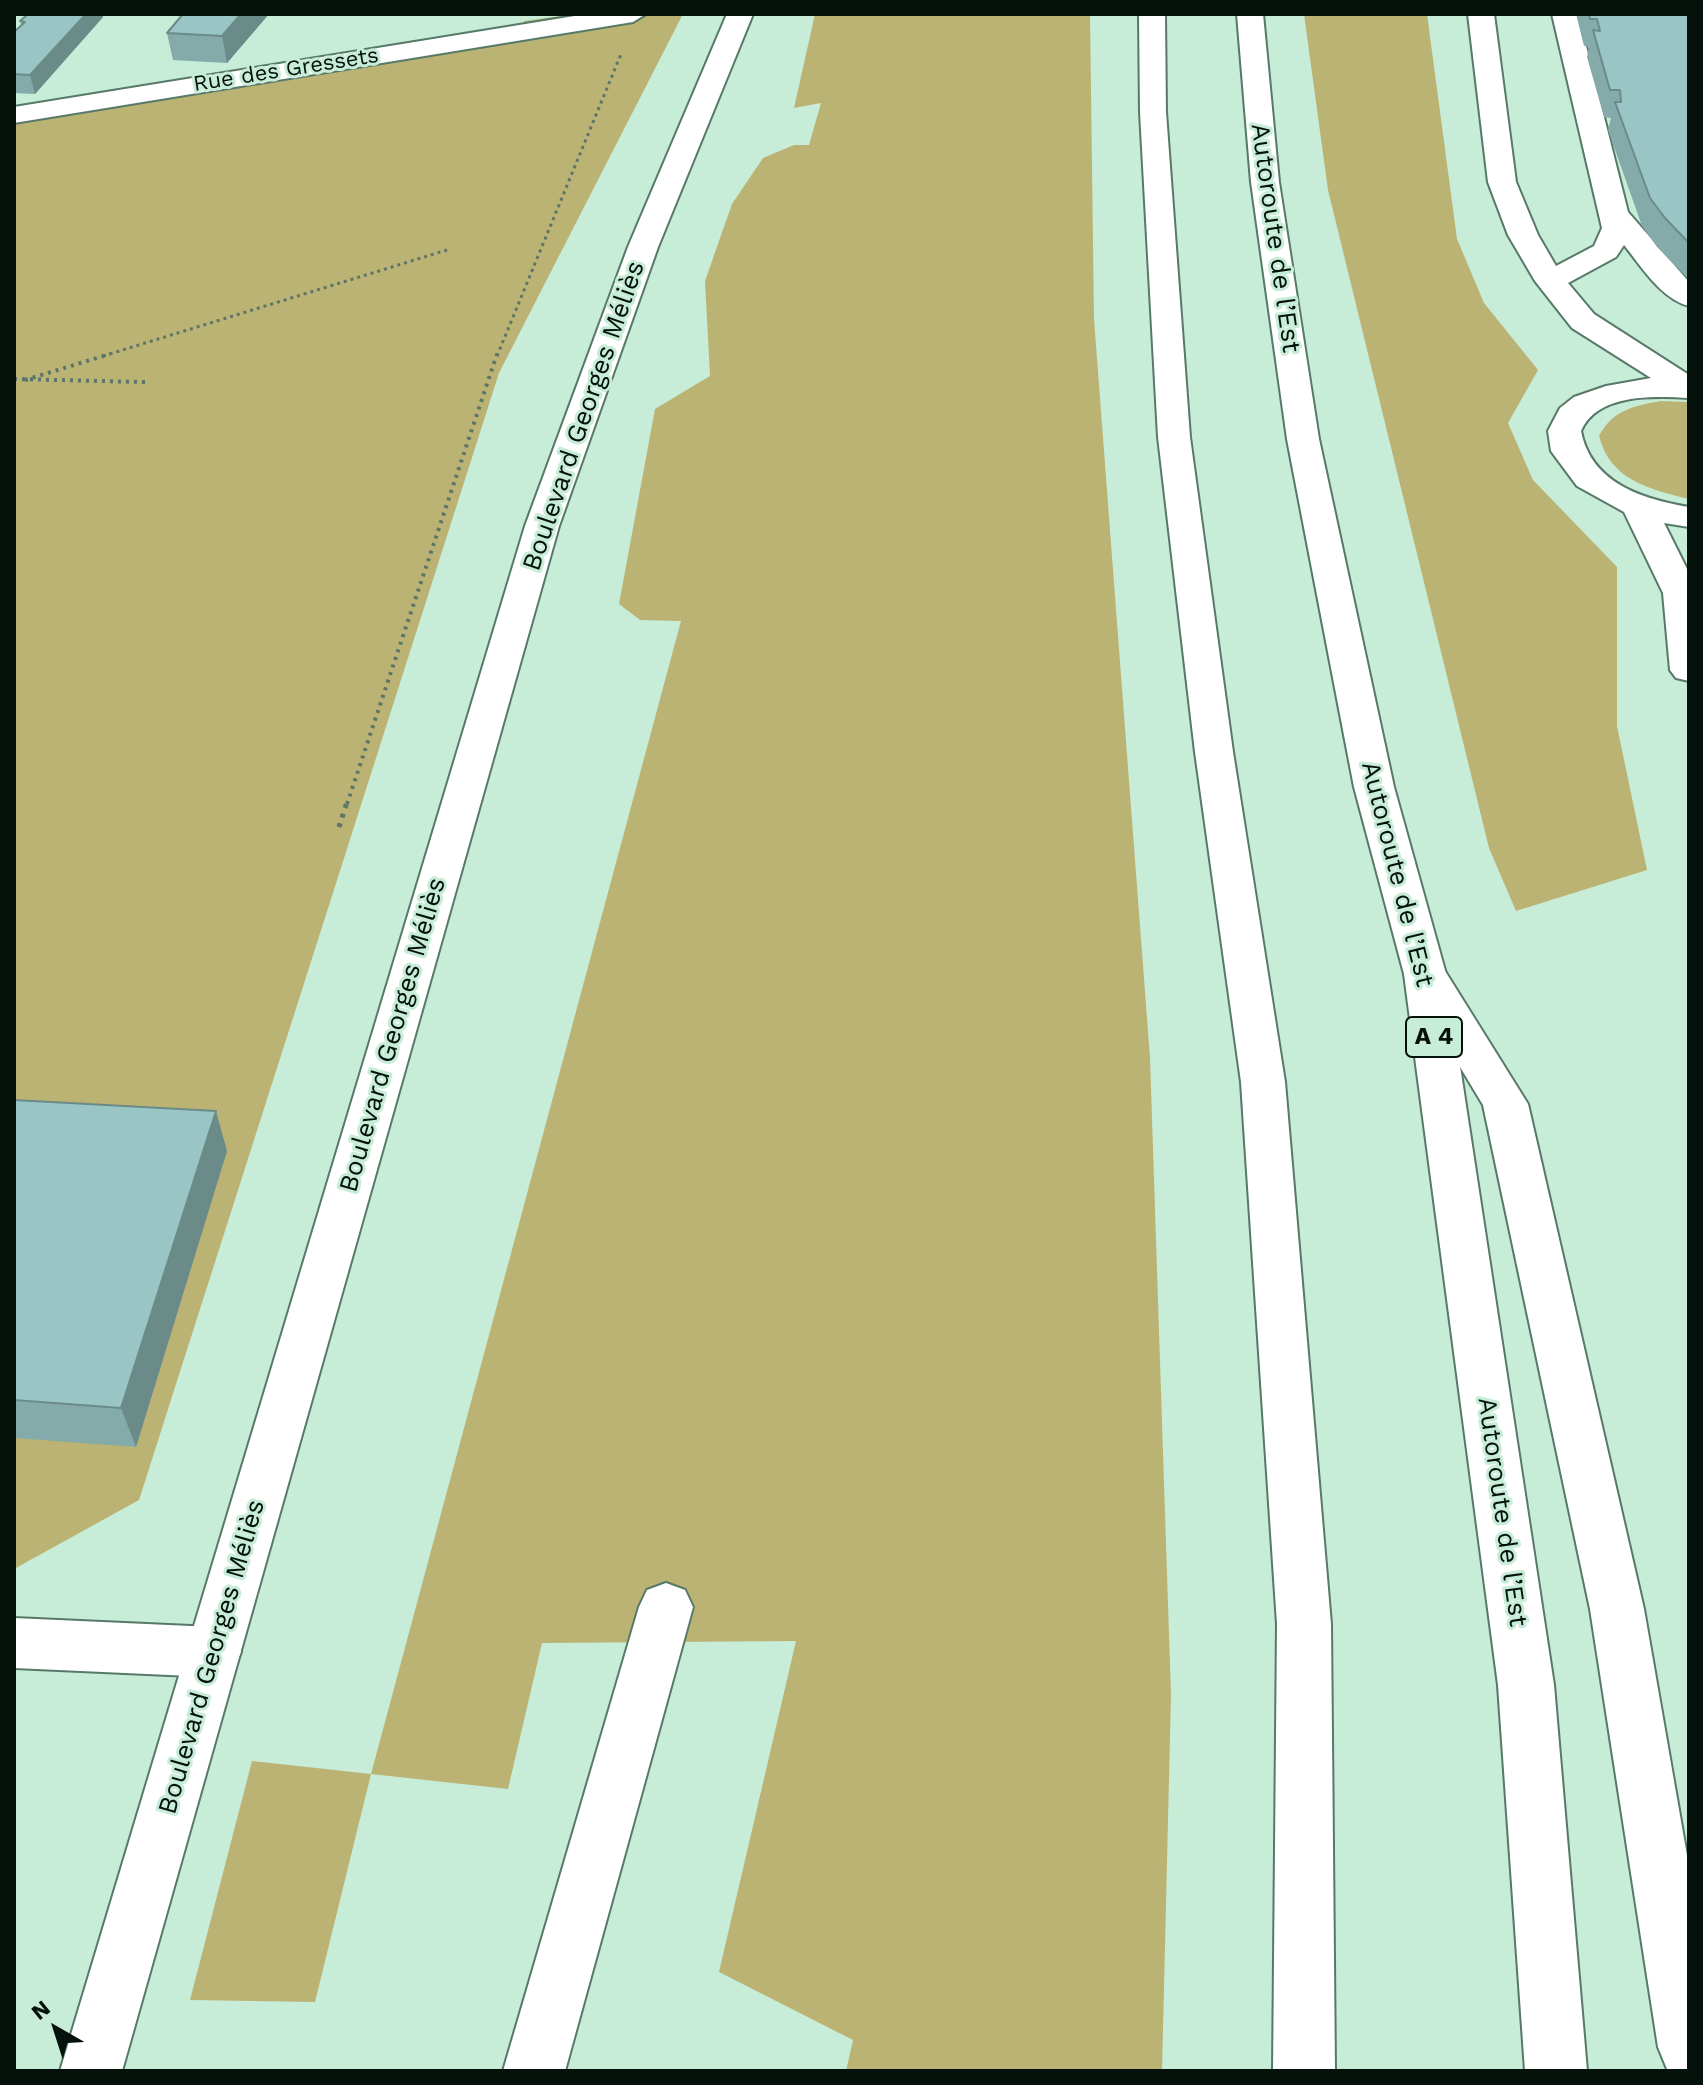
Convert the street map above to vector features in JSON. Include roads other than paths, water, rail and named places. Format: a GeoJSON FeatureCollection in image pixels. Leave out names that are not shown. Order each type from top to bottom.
{"type":"FeatureCollection","features":[{"type":"Feature","properties":{"kind":"main road","name":"Rue des Gressets"},"geometry":{"type":"LineString","coordinates":[[14,115],[633,14]]}},
{"type":"Feature","properties":{"kind":"main road","name":"Boulevard Georges Méliès"},"geometry":{"type":"LineString","coordinates":[[91,2071],[542,526],[643,247],[740,14]]}},
{"type":"Feature","properties":{"kind":"main road"},"geometry":{"type":"LineString","coordinates":[[1152,14],[1153,112],[1174,437],[1214,752],[1263,1082],[1304,1624],[1304,2071]]}},
{"type":"Feature","properties":{"kind":"main road","name":"Autoroute de l’Est"},"geometry":{"type":"LineString","coordinates":[[1250,14],[1265,182],[1303,439],[1374,787],[1425,974],[1526,1685],[1556,2071]]}},
{"type":"Feature","properties":{"kind":"main road"},"geometry":{"type":"LineString","coordinates":[[1481,14],[1502,182],[1523,235],[1550,281],[1583,321],[1687,388]]}},
{"type":"Feature","properties":{"kind":"main road"},"geometry":{"type":"LineString","coordinates":[[1550,281],[1606,251],[1617,228],[1565,14]]}},
{"type":"Feature","properties":{"kind":"main road"},"geometry":{"type":"LineString","coordinates":[[1612,212],[1669,280],[1689,297]]}},
{"type":"Feature","properties":{"kind":"main road"},"geometry":{"type":"LineString","coordinates":[[1583,321],[1597,397]]}},
{"type":"Feature","properties":{"kind":"main road"},"geometry":{"type":"LineString","coordinates":[[1687,388],[1652,386],[1597,397],[1576,411],[1565,429],[1566,449],[1580,470],[1605,490],[1638,505],[1689,517]]}},
{"type":"Feature","properties":{"kind":"main road"},"geometry":{"type":"LineString","coordinates":[[1638,505],[1685,587],[1689,670]]}},
{"type":"Feature","properties":{"kind":"main road"},"geometry":{"type":"LineString","coordinates":[[1425,974],[1505,1104],[1617,1609],[1689,2047]]}},
{"type":"Feature","properties":{"kind":"main road"},"geometry":{"type":"LineString","coordinates":[[534,2071],[666,1607]]}},
{"type":"Feature","properties":{"kind":"main road"},"geometry":{"type":"LineString","coordinates":[[14,1643],[213,1652]]}}]}
